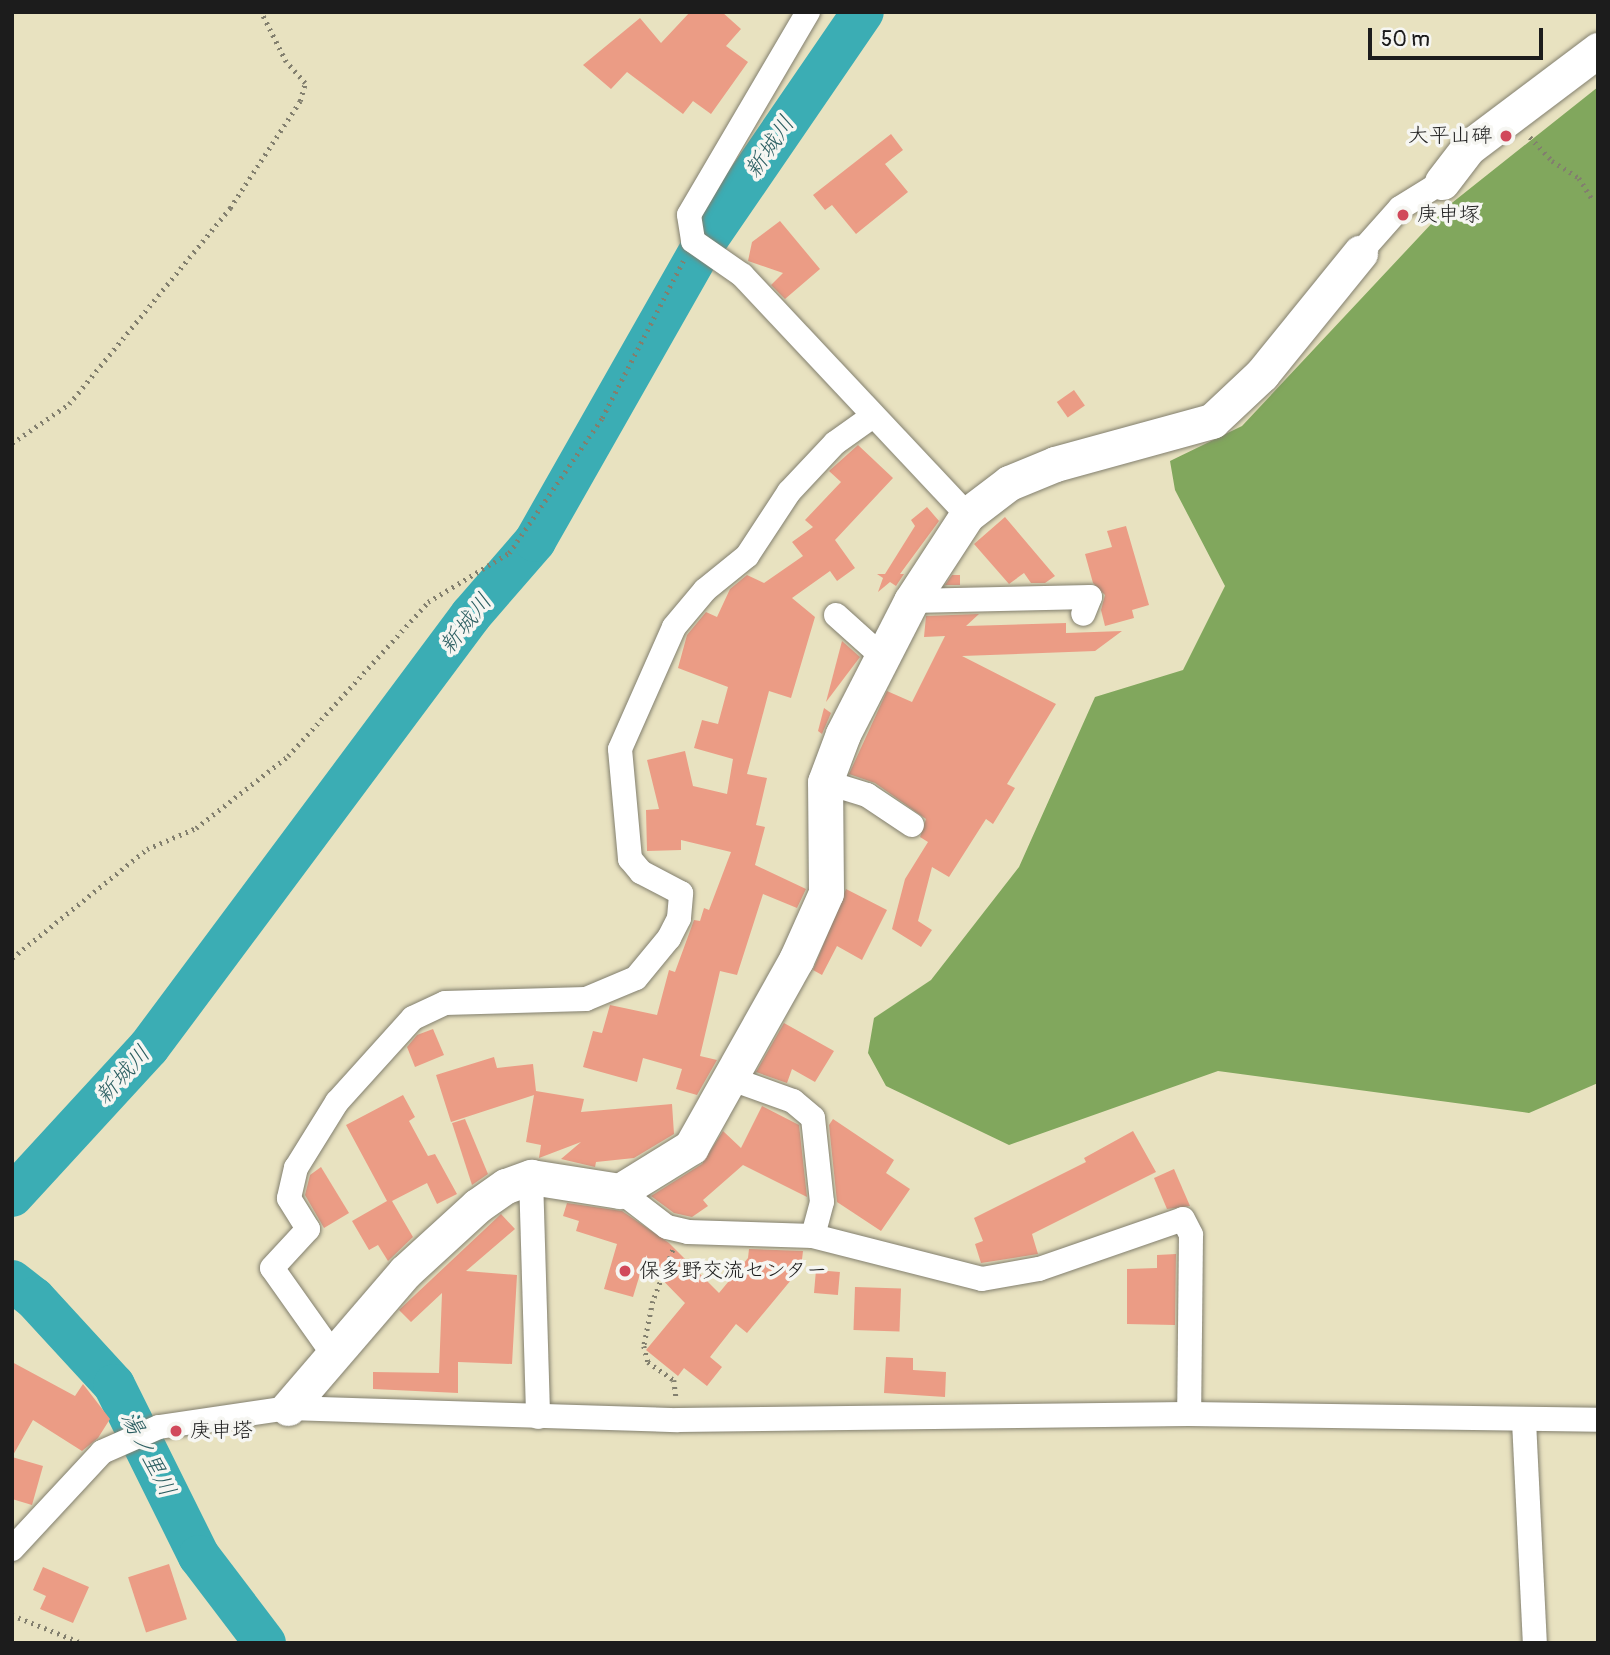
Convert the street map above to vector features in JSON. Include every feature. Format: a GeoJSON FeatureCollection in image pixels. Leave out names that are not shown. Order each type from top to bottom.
{"type":"FeatureCollection","features":[{"type":"Feature","properties":{"kind":"street"},"geometry":{"type":"LineString","coordinates":[[808,12],[689,215],[698,244],[742,275],[967,515]]}},
{"type":"Feature","properties":{"kind":"street"},"geometry":{"type":"LineString","coordinates":[[620,1191],[691,1147],[796,960],[826,893],[825,782],[844,734],[885,659],[911,601],[954,542],[967,515],[1009,483],[1055,464],[1212,421],[1262,374],[1360,253],[1393,233],[1442,182],[1468,148],[1598,50]]}},
{"type":"Feature","properties":{"kind":"street"},"geometry":{"type":"LineString","coordinates":[[333,1354],[272,1268],[308,1229],[289,1198],[296,1168],[337,1102],[413,1018],[444,1003],[586,999],[636,978],[669,938],[679,918],[681,893],[641,872],[630,859],[620,749],[674,627],[705,590],[747,556],[789,492],[826,453],[873,416]]}},
{"type":"Feature","properties":{"kind":"street"},"geometry":{"type":"LineString","coordinates":[[911,601],[1090,597],[1083,614]]}},
{"type":"Feature","properties":{"kind":"street"},"geometry":{"type":"LineString","coordinates":[[836,615],[885,659]]}},
{"type":"Feature","properties":{"kind":"street"},"geometry":{"type":"LineString","coordinates":[[825,782],[867,795],[912,825]]}},
{"type":"Feature","properties":{"kind":"street"},"geometry":{"type":"LineString","coordinates":[[729,1078],[793,1101],[813,1118],[822,1202],[813,1236]]}},
{"type":"Feature","properties":{"kind":"street"},"geometry":{"type":"LineString","coordinates":[[531,1177],[538,1417]]}},
{"type":"Feature","properties":{"kind":"street"},"geometry":{"type":"LineString","coordinates":[[288,1408],[405,1272],[477,1206],[531,1177],[620,1191],[676,1229],[813,1236],[982,1279],[1039,1269],[1183,1219],[1191,1235],[1188,1414]]}},
{"type":"Feature","properties":{"kind":"street"},"geometry":{"type":"LineString","coordinates":[[12,1549],[102,1452],[159,1427],[288,1408],[678,1420],[1188,1414],[1598,1420]]}},
{"type":"Feature","properties":{"kind":"street"},"geometry":{"type":"LineString","coordinates":[[1524,1421],[1535,1643]]}},
{"type":"Feature","properties":{"kind":"path"},"geometry":{"type":"LineString","coordinates":[[12,443],[69,404],[230,208],[300,101],[304,83],[286,62],[261,12]]}},
{"type":"Feature","properties":{"kind":"path"},"geometry":{"type":"LineString","coordinates":[[1511,115],[1552,161],[1579,178],[1593,200]]}},
{"type":"Feature","properties":{"kind":"path"},"geometry":{"type":"LineString","coordinates":[[12,958],[146,849],[196,828],[288,756],[428,602],[509,552],[602,418],[698,244]]}},
{"type":"Feature","properties":{"kind":"path"},"geometry":{"type":"LineString","coordinates":[[676,1229],[674,1248],[662,1274],[643,1346],[648,1362],[674,1380],[678,1420]]}},
{"type":"Feature","properties":{"kind":"path"},"geometry":{"type":"LineString","coordinates":[[12,1615],[82,1643]]}},
{"type":"Feature","properties":{"kind":"green space"},"geometry":{"type":"Polygon","coordinates":[[[1598,87],[1598,1083],[1529,1113],[1218,1071],[1009,1145],[886,1086],[868,1053],[874,1018],[931,980],[1019,867],[1095,697],[1183,670],[1225,586],[1175,490],[1170,461],[1242,426],[1448,206],[1598,87]]]}},
{"type":"Feature","properties":{"kind":"building"},"geometry":{"type":"Polygon","coordinates":[[[690,12],[722,12],[741,29],[726,46],[748,62],[711,114],[693,101],[683,114],[627,72],[611,89],[583,65],[640,18],[661,43],[690,12]]]}},
{"type":"Feature","properties":{"kind":"building"},"geometry":{"type":"Polygon","coordinates":[[[891,134],[903,150],[885,164],[908,192],[856,234],[832,205],[825,210],[813,195],[891,134]]]}},
{"type":"Feature","properties":{"kind":"building"},"geometry":{"type":"Polygon","coordinates":[[[780,221],[820,269],[785,299],[771,285],[783,273],[748,261],[752,242],[780,221]]]}},
{"type":"Feature","properties":{"kind":"building"},"geometry":{"type":"Polygon","coordinates":[[[1074,390],[1085,406],[1068,418],[1057,402],[1074,390]]]}},
{"type":"Feature","properties":{"kind":"building"},"geometry":{"type":"Polygon","coordinates":[[[858,445],[893,478],[835,540],[855,568],[837,581],[830,571],[792,598],[815,617],[791,698],[769,691],[747,774],[767,778],[756,825],[765,827],[755,865],[806,889],[797,908],[763,894],[737,975],[720,971],[700,1056],[717,1060],[697,1095],[676,1089],[682,1069],[643,1058],[637,1082],[583,1067],[593,1031],[602,1033],[610,1005],[657,1015],[669,970],[675,972],[694,920],[700,921],[704,908],[709,910],[731,852],[681,840],[681,850],[647,851],[646,810],[659,809],[647,760],[685,751],[693,786],[727,794],[733,759],[694,748],[702,720],[718,724],[728,687],[678,668],[687,635],[706,612],[717,617],[730,589],[747,575],[764,583],[803,556],[792,542],[813,527],[805,520],[841,482],[829,471],[858,445]]]}},
{"type":"Feature","properties":{"kind":"building"},"geometry":{"type":"Polygon","coordinates":[[[927,507],[939,521],[900,574],[904,574],[896,586],[890,582],[878,592],[883,578],[877,574],[885,574],[915,526],[911,520],[927,507]]]}},
{"type":"Feature","properties":{"kind":"building"},"geometry":{"type":"Polygon","coordinates":[[[1005,517],[1055,576],[1045,583],[1031,583],[1024,573],[1009,584],[974,544],[1005,517]]]}},
{"type":"Feature","properties":{"kind":"building"},"geometry":{"type":"Polygon","coordinates":[[[1126,526],[1149,605],[1132,610],[1134,618],[1105,626],[1101,610],[1105,595],[1093,583],[1085,554],[1112,547],[1107,531],[1126,526]]]}},
{"type":"Feature","properties":{"kind":"building"},"geometry":{"type":"Polygon","coordinates":[[[952,575],[960,575],[960,585],[945,585],[952,575]]]}},
{"type":"Feature","properties":{"kind":"building"},"geometry":{"type":"Polygon","coordinates":[[[979,614],[966,626],[1066,623],[1066,633],[1122,631],[1095,651],[962,656],[1056,704],[1007,784],[1015,788],[993,824],[986,819],[949,877],[932,867],[918,921],[932,930],[921,947],[892,929],[905,879],[928,842],[920,837],[926,819],[875,783],[849,774],[887,691],[912,702],[945,636],[924,637],[926,616],[979,614]]]}},
{"type":"Feature","properties":{"kind":"building"},"geometry":{"type":"Polygon","coordinates":[[[842,641],[860,657],[826,702],[842,641]]]}},
{"type":"Feature","properties":{"kind":"building"},"geometry":{"type":"Polygon","coordinates":[[[824,708],[831,713],[822,734],[818,731],[824,708]]]}},
{"type":"Feature","properties":{"kind":"building"},"geometry":{"type":"Polygon","coordinates":[[[846,889],[887,910],[862,960],[837,946],[822,975],[813,970],[846,889]]]}},
{"type":"Feature","properties":{"kind":"building"},"geometry":{"type":"Polygon","coordinates":[[[784,1023],[834,1051],[815,1082],[792,1069],[787,1083],[756,1072],[784,1023]]]}},
{"type":"Feature","properties":{"kind":"building"},"geometry":{"type":"Polygon","coordinates":[[[433,1029],[444,1055],[415,1067],[407,1047],[417,1035],[433,1029]]]}},
{"type":"Feature","properties":{"kind":"building"},"geometry":{"type":"Polygon","coordinates":[[[494,1057],[497,1068],[533,1064],[536,1091],[584,1099],[581,1112],[672,1104],[674,1134],[634,1158],[596,1162],[595,1167],[561,1159],[581,1142],[539,1158],[541,1145],[526,1142],[534,1095],[451,1122],[436,1075],[494,1057]]]}},
{"type":"Feature","properties":{"kind":"building"},"geometry":{"type":"Polygon","coordinates":[[[403,1095],[415,1117],[409,1121],[428,1156],[435,1154],[457,1194],[437,1204],[427,1183],[392,1201],[413,1237],[388,1261],[378,1245],[369,1250],[352,1221],[387,1201],[346,1125],[403,1095]]]}},
{"type":"Feature","properties":{"kind":"building"},"geometry":{"type":"Polygon","coordinates":[[[762,1106],[799,1125],[807,1197],[743,1165],[703,1200],[708,1206],[692,1217],[674,1213],[651,1196],[702,1164],[723,1131],[741,1148],[762,1106]]]}},
{"type":"Feature","properties":{"kind":"building"},"geometry":{"type":"Polygon","coordinates":[[[465,1119],[488,1174],[472,1185],[452,1123],[465,1119]]]}},
{"type":"Feature","properties":{"kind":"building"},"geometry":{"type":"Polygon","coordinates":[[[833,1119],[894,1160],[886,1173],[910,1189],[881,1231],[837,1202],[829,1125],[833,1119]]]}},
{"type":"Feature","properties":{"kind":"building"},"geometry":{"type":"Polygon","coordinates":[[[1133,1131],[1156,1172],[1032,1234],[1038,1254],[981,1263],[975,1244],[983,1241],[974,1218],[1086,1162],[1084,1158],[1133,1131]]]}},
{"type":"Feature","properties":{"kind":"building"},"geometry":{"type":"Polygon","coordinates":[[[321,1167],[349,1213],[324,1228],[305,1195],[310,1175],[321,1167]]]}},
{"type":"Feature","properties":{"kind":"building"},"geometry":{"type":"Polygon","coordinates":[[[1174,1169],[1190,1206],[1167,1209],[1154,1178],[1174,1169]]]}},
{"type":"Feature","properties":{"kind":"building"},"geometry":{"type":"Polygon","coordinates":[[[567,1203],[622,1211],[669,1243],[719,1293],[748,1258],[749,1249],[803,1251],[801,1268],[747,1333],[736,1324],[710,1357],[722,1367],[707,1386],[684,1368],[678,1376],[646,1350],[685,1303],[644,1261],[633,1297],[604,1289],[617,1244],[576,1231],[579,1221],[563,1216],[567,1203]]]}},
{"type":"Feature","properties":{"kind":"building"},"geometry":{"type":"Polygon","coordinates":[[[501,1214],[515,1229],[466,1271],[517,1275],[512,1364],[458,1362],[458,1393],[373,1389],[373,1372],[439,1373],[442,1293],[411,1322],[399,1310],[501,1214]]]}},
{"type":"Feature","properties":{"kind":"building"},"geometry":{"type":"Polygon","coordinates":[[[1176,1254],[1175,1325],[1127,1324],[1127,1269],[1157,1268],[1157,1255],[1176,1254]]]}},
{"type":"Feature","properties":{"kind":"building"},"geometry":{"type":"Polygon","coordinates":[[[816,1270],[840,1272],[838,1295],[814,1293],[816,1270]]]}},
{"type":"Feature","properties":{"kind":"building"},"geometry":{"type":"Polygon","coordinates":[[[855,1287],[901,1289],[899,1332],[853,1330],[855,1287]]]}},
{"type":"Feature","properties":{"kind":"building"},"geometry":{"type":"Polygon","coordinates":[[[886,1357],[913,1358],[913,1370],[946,1372],[945,1397],[884,1393],[886,1357]]]}},
{"type":"Feature","properties":{"kind":"building"},"geometry":{"type":"Polygon","coordinates":[[[12,1362],[75,1396],[83,1384],[110,1419],[98,1438],[82,1451],[33,1420],[12,1457],[12,1362]]]}},
{"type":"Feature","properties":{"kind":"building"},"geometry":{"type":"Polygon","coordinates":[[[12,1457],[43,1466],[32,1505],[12,1499],[12,1457]]]}},
{"type":"Feature","properties":{"kind":"building"},"geometry":{"type":"Polygon","coordinates":[[[169,1564],[187,1619],[146,1632],[128,1577],[169,1564]]]}},
{"type":"Feature","properties":{"kind":"building"},"geometry":{"type":"Polygon","coordinates":[[[43,1567],[89,1587],[73,1623],[40,1609],[46,1596],[33,1590],[43,1567]]]}},
{"type":"Feature","properties":{"kind":"waterway","name":"新城川"},"geometry":{"type":"LineString","coordinates":[[12,1196],[149,1047],[471,615],[535,541],[704,244],[863,12]]}},
{"type":"Feature","properties":{"kind":"waterway","name":"湯ノ里川"},"geometry":{"type":"LineString","coordinates":[[12,1281],[34,1298],[114,1385],[199,1556],[265,1643]]}},
{"type":"Feature","properties":{"kind":"place","name":"大平山碑"},"geometry":{"type":"Point","coordinates":[1506,136]}},
{"type":"Feature","properties":{"kind":"place","name":"庚申塚"},"geometry":{"type":"Point","coordinates":[1403,215]}},
{"type":"Feature","properties":{"kind":"place","name":"保多野交流センター"},"geometry":{"type":"Point","coordinates":[625,1271]}},
{"type":"Feature","properties":{"kind":"place","name":"庚申塔"},"geometry":{"type":"Point","coordinates":[176,1431]}}]}
